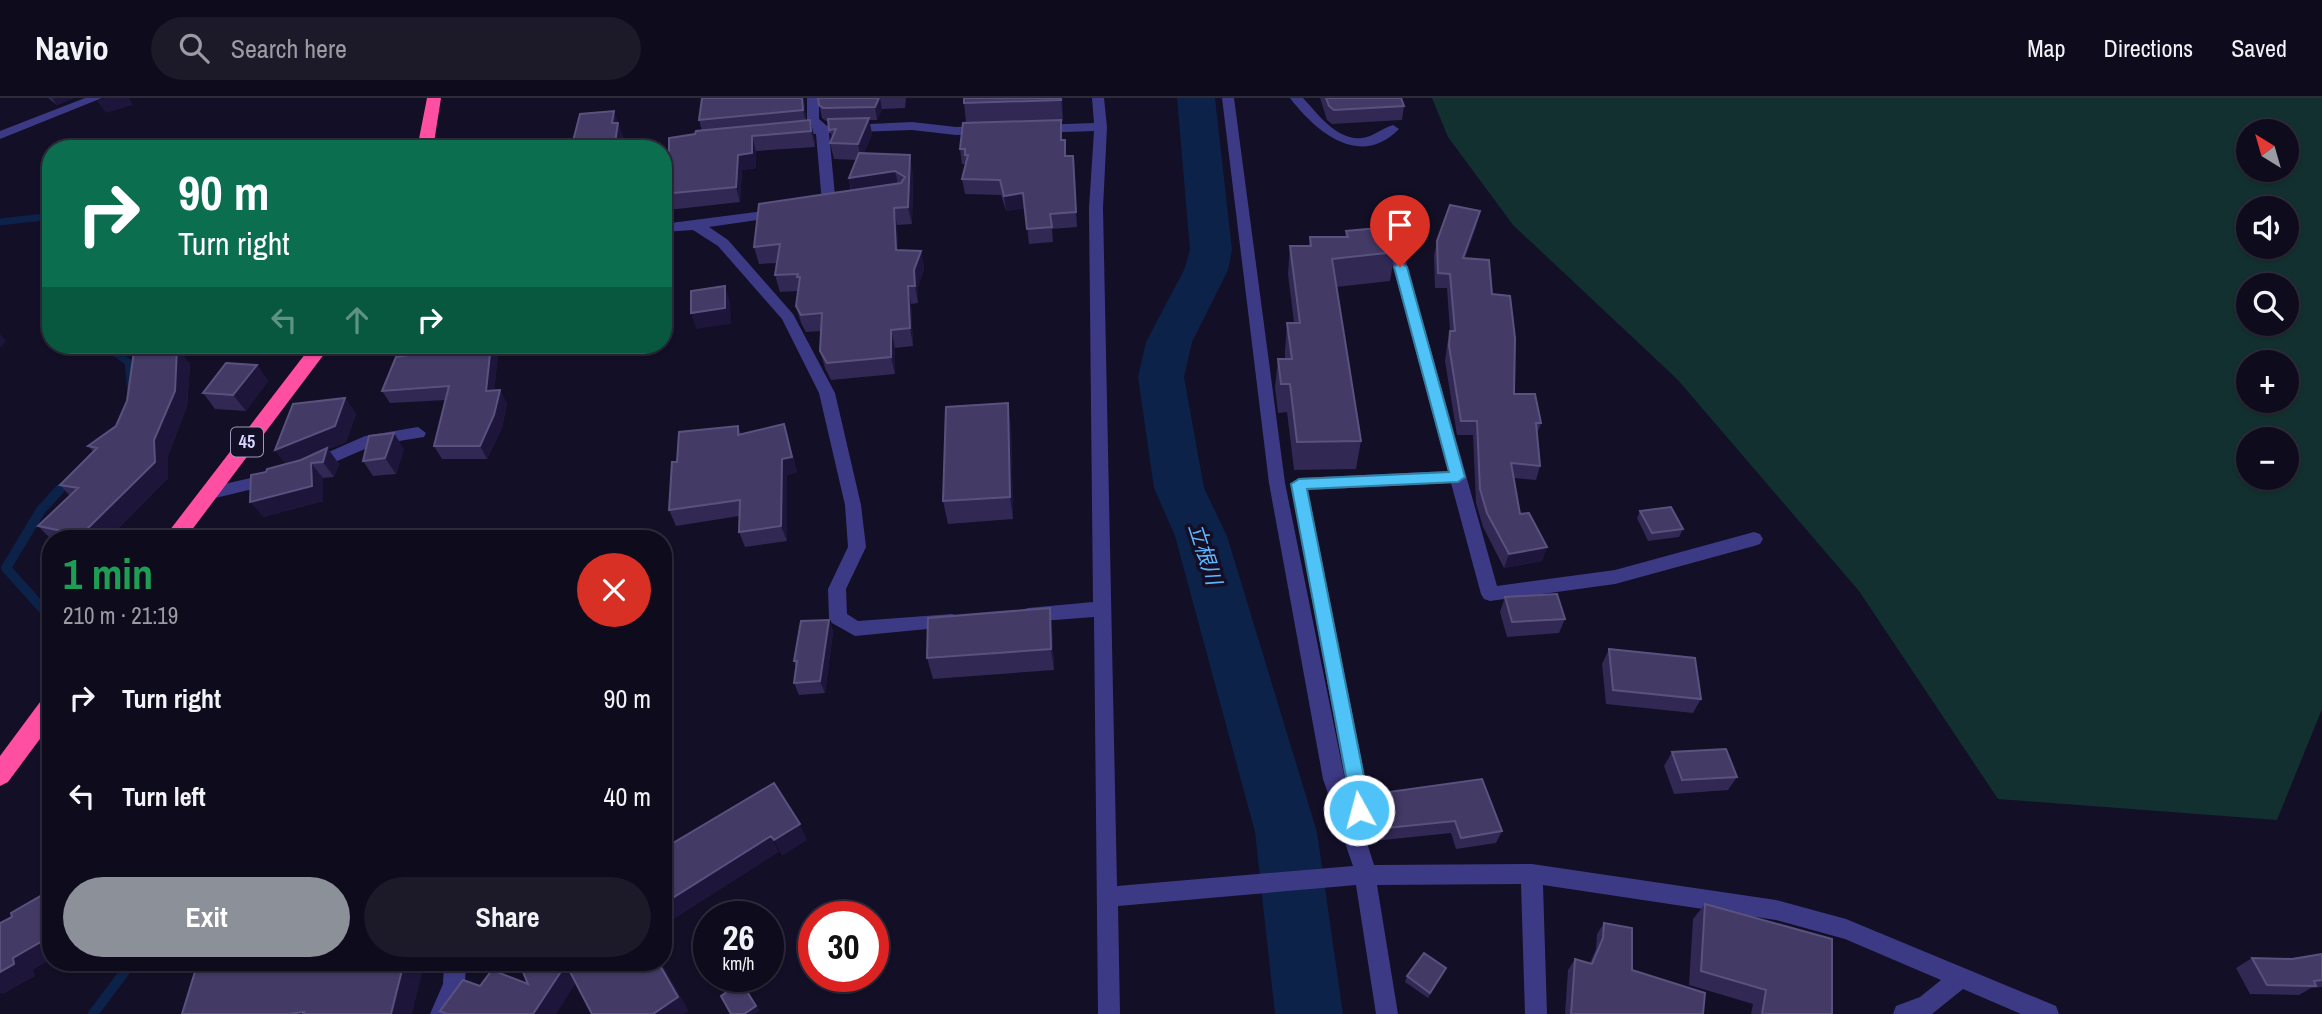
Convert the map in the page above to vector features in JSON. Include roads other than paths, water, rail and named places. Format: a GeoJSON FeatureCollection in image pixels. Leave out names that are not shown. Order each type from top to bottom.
{"type":"FeatureCollection","features":[{"type":"Feature","properties":{"kind":"highway"},"geometry":{"type":"LineString","coordinates":[[427,140],[435,98]]}},
{"type":"Feature","properties":{"kind":"highway","name":"45"},"geometry":{"type":"LineString","coordinates":[[180,530],[315,354]]}},
{"type":"Feature","properties":{"kind":"highway"},"geometry":{"type":"LineString","coordinates":[[0,775],[42,717]]}},
{"type":"Feature","properties":{"kind":"street"},"geometry":{"type":"LineString","coordinates":[[0,135],[96,98]]}},
{"type":"Feature","properties":{"kind":"street"},"geometry":{"type":"LineString","coordinates":[[672,228],[835,205],[822,128],[813,120],[813,98]]}},
{"type":"Feature","properties":{"kind":"street"},"geometry":{"type":"LineString","coordinates":[[1098,98],[1101,127],[1096,208],[1109,1014]]}},
{"type":"Feature","properties":{"kind":"street"},"geometry":{"type":"LineString","coordinates":[[1228,98],[1277,483],[1333,779],[1360,869],[1387,1014]]}},
{"type":"Feature","properties":{"kind":"street"},"geometry":{"type":"LineString","coordinates":[[1296,98],[1330,135],[1339,139],[1357,141],[1374,138],[1394,129]]}},
{"type":"Feature","properties":{"kind":"street"},"geometry":{"type":"LineString","coordinates":[[782,132],[822,128],[912,126],[956,131],[995,130]]}},
{"type":"Feature","properties":{"kind":"street"},"geometry":{"type":"LineString","coordinates":[[1022,130],[1101,127]]}},
{"type":"Feature","properties":{"kind":"street"},"geometry":{"type":"LineString","coordinates":[[696,225],[723,243],[788,317],[827,393],[853,505],[857,547],[837,589],[838,618],[855,629],[965,620]]}},
{"type":"Feature","properties":{"kind":"street"},"geometry":{"type":"LineString","coordinates":[[1393,240],[1490,594],[1615,577],[1754,539]]}},
{"type":"Feature","properties":{"kind":"street"},"geometry":{"type":"LineString","coordinates":[[207,494],[289,474],[370,440],[418,433]]}},
{"type":"Feature","properties":{"kind":"street"},"geometry":{"type":"LineString","coordinates":[[1360,869],[1357,787],[1299,484],[1458,477]]}},
{"type":"Feature","properties":{"kind":"street"},"geometry":{"type":"LineString","coordinates":[[1006,617],[1102,609]]}},
{"type":"Feature","properties":{"kind":"street"},"geometry":{"type":"LineString","coordinates":[[1107,897],[1360,869],[1532,874],[1776,910],[1846,929],[1959,979],[2048,1014]]}},
{"type":"Feature","properties":{"kind":"street"},"geometry":{"type":"LineString","coordinates":[[1532,874],[1532,949],[1536,1014]]}},
{"type":"Feature","properties":{"kind":"street"},"geometry":{"type":"LineString","coordinates":[[441,1014],[454,984],[455,971]]}},
{"type":"Feature","properties":{"kind":"street"},"geometry":{"type":"LineString","coordinates":[[1904,1014],[1927,1005],[1959,979]]}},
{"type":"Feature","properties":{"kind":"waterway","name":"立根川"},"geometry":{"type":"LineString","coordinates":[[1196,98],[1211,250],[1206,270],[1169,342],[1161,377],[1179,488],[1201,536],[1286,832],[1309,1014]]}},
{"type":"Feature","properties":{"kind":"waterway"},"geometry":{"type":"LineString","coordinates":[[0,222],[42,217]]}},
{"type":"Feature","properties":{"kind":"waterway"},"geometry":{"type":"LineString","coordinates":[[117,354],[128,362],[131,394]]}},
{"type":"Feature","properties":{"kind":"waterway"},"geometry":{"type":"LineString","coordinates":[[60,490],[70,479]]}},
{"type":"Feature","properties":{"kind":"waterway"},"geometry":{"type":"LineString","coordinates":[[42,608],[6,568],[41,510],[61,488]]}},
{"type":"Feature","properties":{"kind":"waterway"},"geometry":{"type":"LineString","coordinates":[[93,1014],[125,971]]}}]}
